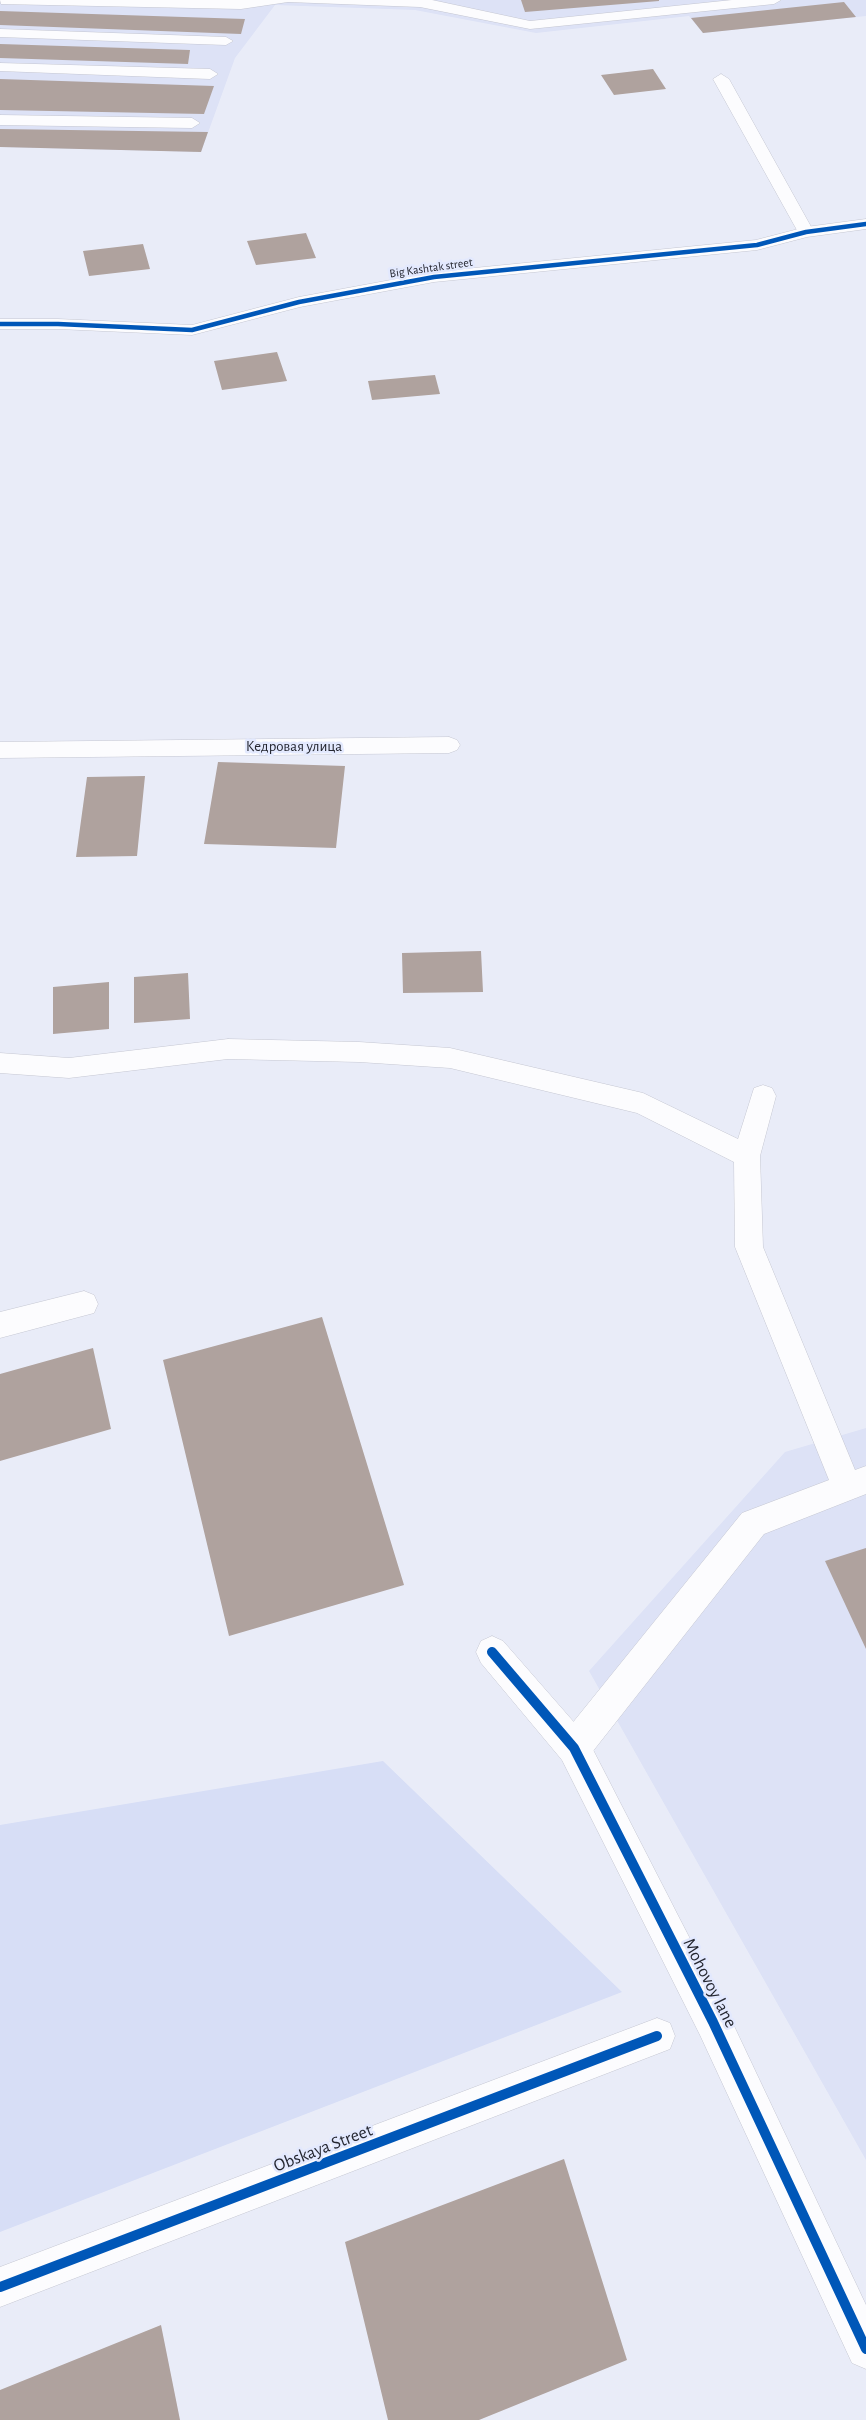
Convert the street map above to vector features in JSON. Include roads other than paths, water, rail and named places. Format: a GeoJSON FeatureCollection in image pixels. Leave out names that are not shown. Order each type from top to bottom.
{"type":"FeatureCollection","features":[{"type":"Feature","properties":{"kind":"street"},"geometry":{"type":"LineString","coordinates":[[1,0],[241,5],[282,0]]}},
{"type":"Feature","properties":{"kind":"street"},"geometry":{"type":"LineString","coordinates":[[293,0],[422,2],[530,25],[774,0]]}},
{"type":"Feature","properties":{"kind":"street"},"geometry":{"type":"LineString","coordinates":[[0,33],[226,41]]}},
{"type":"Feature","properties":{"kind":"street"},"geometry":{"type":"LineString","coordinates":[[0,67],[210,74]]}},
{"type":"Feature","properties":{"kind":"street"},"geometry":{"type":"LineString","coordinates":[[721,79],[806,232]]}},
{"type":"Feature","properties":{"kind":"street"},"geometry":{"type":"LineString","coordinates":[[0,120],[192,123]]}},
{"type":"Feature","properties":{"kind":"street","name":"Big Kashtak street"},"geometry":{"type":"LineString","coordinates":[[0,324],[58,324],[192,330],[299,302],[434,277],[757,245],[806,232],[866,224]]}},
{"type":"Feature","properties":{"kind":"street","name":"Кедровая улица"},"geometry":{"type":"LineString","coordinates":[[0,750],[449,745]]}},
{"type":"Feature","properties":{"kind":"street"},"geometry":{"type":"LineString","coordinates":[[0,1063],[69,1068],[228,1049],[359,1052],[450,1058],[643,1104],[747,1156]]}},
{"type":"Feature","properties":{"kind":"street"},"geometry":{"type":"LineString","coordinates":[[574,1748],[753,1523],[856,1484],[750,1247],[747,1156],[763,1096]]}},
{"type":"Feature","properties":{"kind":"street"},"geometry":{"type":"LineString","coordinates":[[0,1325],[84,1304]]}},
{"type":"Feature","properties":{"kind":"street","name":"Mohovoy lane"},"geometry":{"type":"LineString","coordinates":[[492,1652],[574,1748],[713,2022],[866,2349]]}},
{"type":"Feature","properties":{"kind":"street","name":"Obskaya Street"},"geometry":{"type":"LineString","coordinates":[[0,2287],[658,2036]]}}]}
